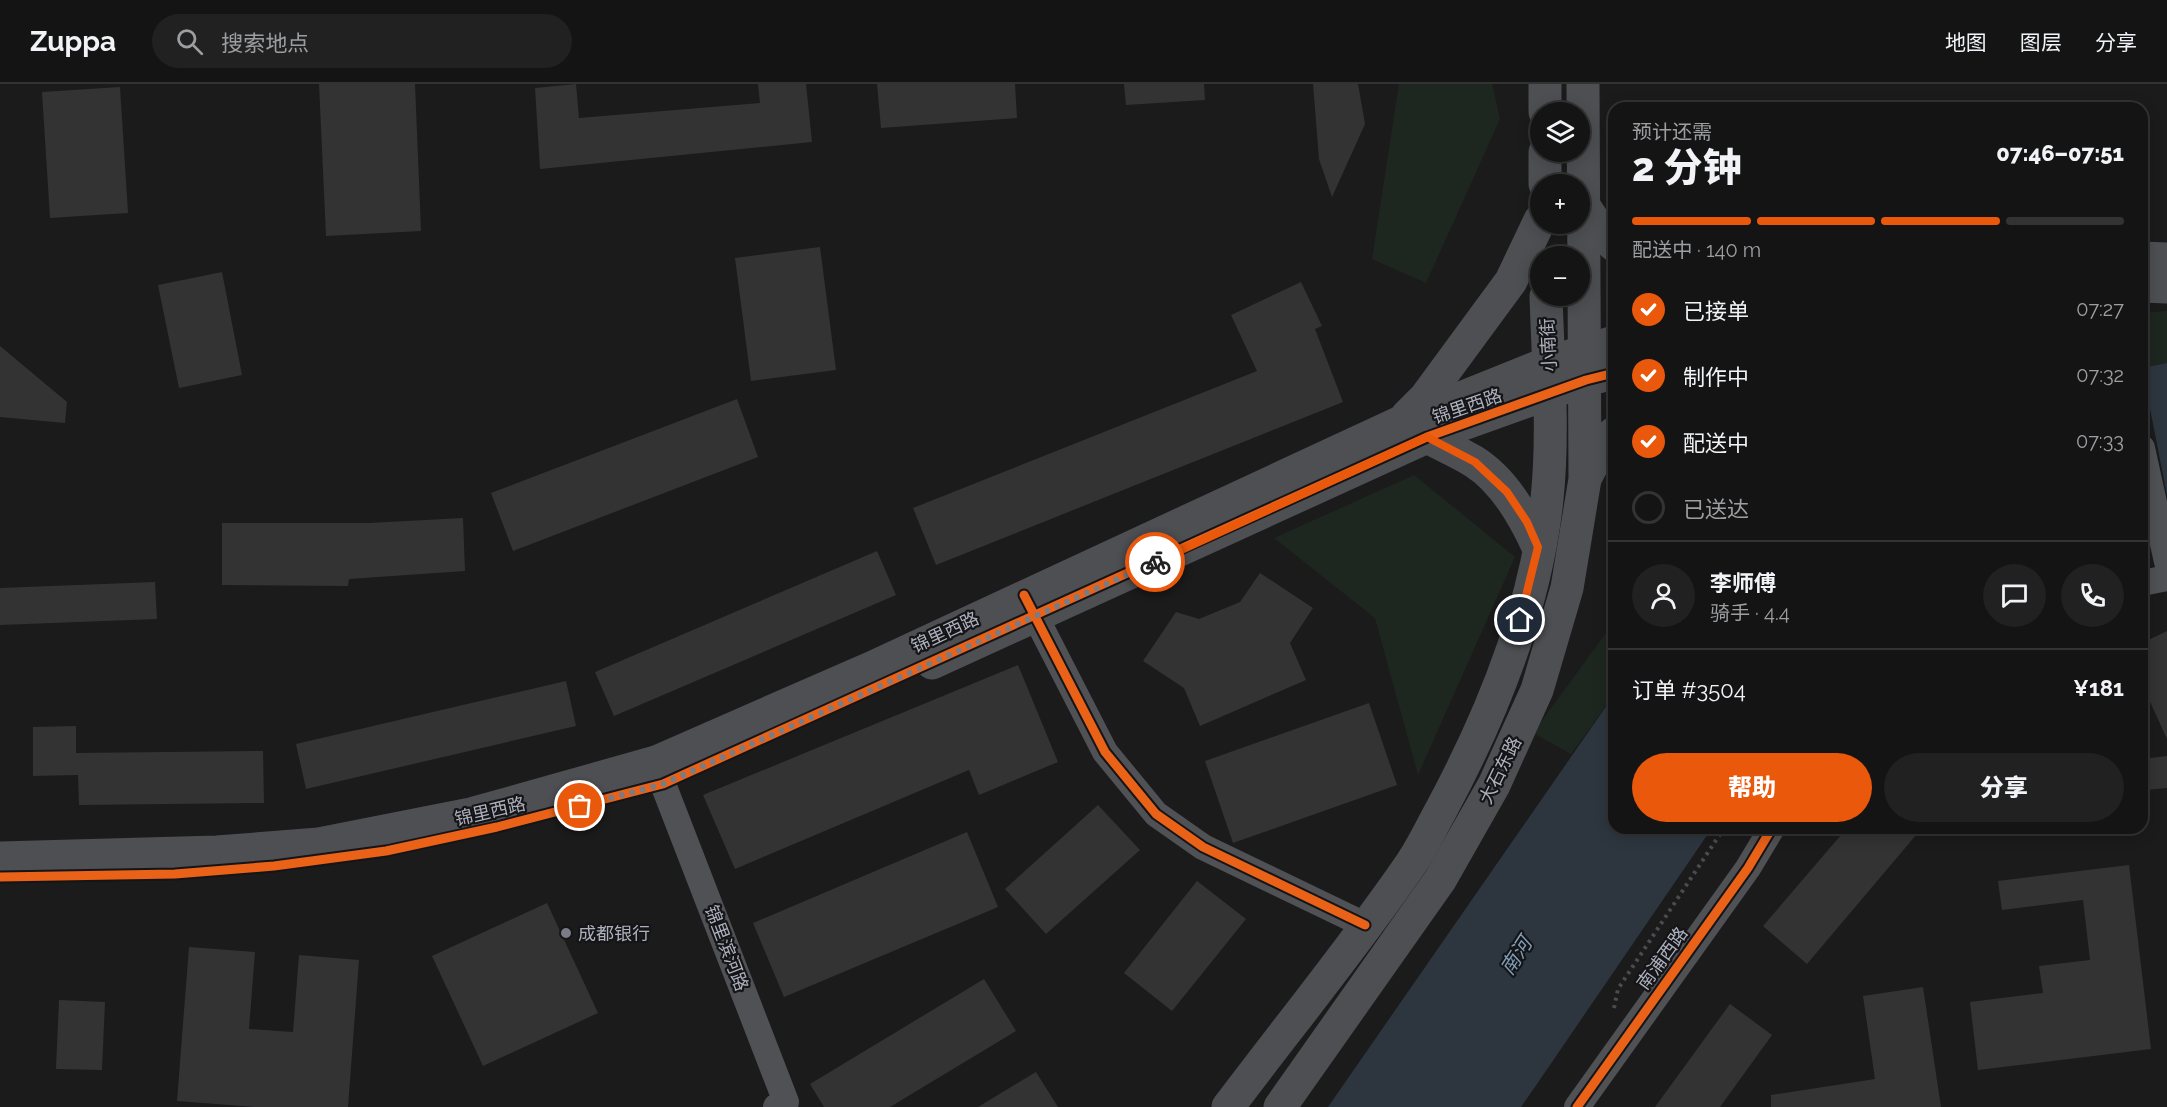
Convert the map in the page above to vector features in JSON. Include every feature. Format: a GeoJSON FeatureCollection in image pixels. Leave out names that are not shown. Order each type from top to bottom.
{"type":"FeatureCollection","features":[{"type":"Feature","properties":{"kind":"main road"},"geometry":{"type":"LineString","coordinates":[[1545,84],[1545,102]]}},
{"type":"Feature","properties":{"kind":"main road","name":"小南街"},"geometry":{"type":"LineString","coordinates":[[1582,84],[1583,174]]}},
{"type":"Feature","properties":{"kind":"main road"},"geometry":{"type":"LineString","coordinates":[[1590,215],[1608,239]]}},
{"type":"Feature","properties":{"kind":"main road"},"geometry":{"type":"LineString","coordinates":[[1533,234],[1511,281],[1425,398],[1414,430],[1475,462],[1507,492],[1527,522],[1538,547]]}},
{"type":"Feature","properties":{"kind":"main road","name":"小南街"},"geometry":{"type":"LineString","coordinates":[[1587,234],[1600,361]]}},
{"type":"Feature","properties":{"kind":"main road"},"geometry":{"type":"LineString","coordinates":[[2148,258],[2167,259]]}},
{"type":"Feature","properties":{"kind":"main road"},"geometry":{"type":"LineString","coordinates":[[2148,286],[2167,286]]}},
{"type":"Feature","properties":{"kind":"main road","name":"小南街"},"geometry":{"type":"LineString","coordinates":[[1546,306],[1550,379]]}},
{"type":"Feature","properties":{"kind":"main road","name":"锦里西路"},"geometry":{"type":"LineString","coordinates":[[0,877],[175,874],[274,867],[386,851],[497,827],[663,784],[1030,605],[1414,430],[1600,361]]}},
{"type":"Feature","properties":{"kind":"main road","name":"大石东路"},"geometry":{"type":"LineString","coordinates":[[1280,1107],[1440,880],[1494,785],[1537,690],[1567,588],[1585,479],[1600,361]]}},
{"type":"Feature","properties":{"kind":"main road","name":"大石东路"},"geometry":{"type":"LineString","coordinates":[[1228,1107],[1411,864],[1461,769],[1498,689],[1527,598],[1547,499],[1550,379]]}},
{"type":"Feature","properties":{"kind":"main road"},"geometry":{"type":"LineString","coordinates":[[1585,479],[1602,446],[1608,440]]}},
{"type":"Feature","properties":{"kind":"main road","name":"锦里西路"},"geometry":{"type":"LineString","coordinates":[[0,858],[218,852],[319,844],[471,814],[656,762],[873,667],[1030,605]]}},
{"type":"Feature","properties":{"kind":"street"},"geometry":{"type":"LineString","coordinates":[[2148,476],[2164,550]]}},
{"type":"Feature","properties":{"kind":"street"},"geometry":{"type":"LineString","coordinates":[[2148,582],[2167,578]]}},
{"type":"Feature","properties":{"kind":"street"},"geometry":{"type":"LineString","coordinates":[[1030,605],[1105,752],[1156,814],[1203,847],[1365,925]]}},
{"type":"Feature","properties":{"kind":"street","name":"锦里滨河路"},"geometry":{"type":"LineString","coordinates":[[663,784],[786,1102],[776,1107]]}},
{"type":"Feature","properties":{"kind":"street","name":"南浦西路"},"geometry":{"type":"LineString","coordinates":[[1577,1107],[1748,868],[1768,834]]}},
{"type":"Feature","properties":{"kind":"path"},"geometry":{"type":"LineString","coordinates":[[1614,1011],[1618,989],[1720,834]]}},
{"type":"Feature","properties":{"kind":"shaded area"},"geometry":{"type":"Polygon","coordinates":[[[1399,84],[1492,84],[1500,119],[1426,283],[1372,259],[1399,84]]]}},
{"type":"Feature","properties":{"kind":"shaded area"},"geometry":{"type":"Polygon","coordinates":[[[2167,311],[2167,363],[2148,367],[2148,313],[2167,311]]]}},
{"type":"Feature","properties":{"kind":"shaded area"},"geometry":{"type":"Polygon","coordinates":[[[1414,475],[1515,557],[1418,775],[1375,618],[1274,538],[1414,475]]]}},
{"type":"Feature","properties":{"kind":"shaded area"},"geometry":{"type":"Polygon","coordinates":[[[1608,630],[1608,703],[1571,754],[1533,733],[1608,630]]]}},
{"type":"Feature","properties":{"kind":"water"},"geometry":{"type":"Polygon","coordinates":[[[2167,363],[2167,538],[2148,541],[2148,367],[2167,363]]]}},
{"type":"Feature","properties":{"kind":"water","name":"南河"},"geometry":{"type":"Polygon","coordinates":[[[1608,704],[1608,834],[1708,834],[1537,1084],[1521,1107],[1328,1107],[1608,704]]]}},
{"type":"Feature","properties":{"kind":"pier"},"geometry":{"type":"Polygon","coordinates":[[[2148,398],[2167,495],[2167,534],[2148,538],[2148,398]]]}},
{"type":"Feature","properties":{"kind":"building"},"geometry":{"type":"Polygon","coordinates":[[[319,84],[415,84],[421,231],[326,236],[319,84]]]}},
{"type":"Feature","properties":{"kind":"building"},"geometry":{"type":"Polygon","coordinates":[[[576,84],[579,118],[760,103],[758,84],[806,84],[812,142],[540,169],[535,88],[576,84]]]}},
{"type":"Feature","properties":{"kind":"building"},"geometry":{"type":"Polygon","coordinates":[[[877,84],[1015,84],[1017,118],[881,128],[877,84]]]}},
{"type":"Feature","properties":{"kind":"building"},"geometry":{"type":"Polygon","coordinates":[[[1124,84],[1204,84],[1205,100],[1126,105],[1124,84]]]}},
{"type":"Feature","properties":{"kind":"building"},"geometry":{"type":"Polygon","coordinates":[[[1313,84],[1358,84],[1365,124],[1332,197],[1319,159],[1313,84]]]}},
{"type":"Feature","properties":{"kind":"building"},"geometry":{"type":"Polygon","coordinates":[[[120,87],[128,213],[50,218],[42,92],[120,87]]]}},
{"type":"Feature","properties":{"kind":"building"},"geometry":{"type":"Polygon","coordinates":[[[820,247],[836,370],[751,381],[735,258],[820,247]]]}},
{"type":"Feature","properties":{"kind":"building"},"geometry":{"type":"Polygon","coordinates":[[[222,272],[242,375],[179,388],[158,285],[222,272]]]}},
{"type":"Feature","properties":{"kind":"building"},"geometry":{"type":"Polygon","coordinates":[[[1301,282],[1322,326],[1315,329],[1343,402],[936,565],[913,508],[1257,371],[1231,315],[1301,282]]]}},
{"type":"Feature","properties":{"kind":"building"},"geometry":{"type":"Polygon","coordinates":[[[0,346],[67,402],[65,423],[0,417],[0,346]]]}},
{"type":"Feature","properties":{"kind":"building"},"geometry":{"type":"Polygon","coordinates":[[[737,399],[758,457],[513,551],[491,493],[737,399]]]}},
{"type":"Feature","properties":{"kind":"building"},"geometry":{"type":"Polygon","coordinates":[[[463,518],[465,571],[349,579],[348,586],[222,585],[222,523],[369,523],[463,518]]]}},
{"type":"Feature","properties":{"kind":"building"},"geometry":{"type":"Polygon","coordinates":[[[877,551],[896,595],[614,716],[595,672],[877,551]]]}},
{"type":"Feature","properties":{"kind":"building"},"geometry":{"type":"Polygon","coordinates":[[[1260,573],[1313,608],[1290,643],[1306,680],[1200,726],[1184,688],[1143,661],[1176,612],[1199,619],[1240,602],[1260,573]]]}},
{"type":"Feature","properties":{"kind":"building"},"geometry":{"type":"Polygon","coordinates":[[[155,582],[157,619],[0,625],[0,588],[155,582]]]}},
{"type":"Feature","properties":{"kind":"building"},"geometry":{"type":"Polygon","coordinates":[[[2167,631],[2167,739],[2148,697],[2148,640],[2167,631]]]}},
{"type":"Feature","properties":{"kind":"building"},"geometry":{"type":"Polygon","coordinates":[[[1018,665],[1058,762],[979,795],[969,770],[735,869],[703,795],[1018,665]]]}},
{"type":"Feature","properties":{"kind":"building"},"geometry":{"type":"Polygon","coordinates":[[[566,681],[576,726],[306,789],[296,744],[566,681]]]}},
{"type":"Feature","properties":{"kind":"building"},"geometry":{"type":"Polygon","coordinates":[[[1369,703],[1397,785],[1233,843],[1205,761],[1369,703]]]}},
{"type":"Feature","properties":{"kind":"building"},"geometry":{"type":"Polygon","coordinates":[[[76,726],[76,753],[263,751],[264,803],[79,805],[78,775],[33,776],[33,727],[76,726]]]}},
{"type":"Feature","properties":{"kind":"building"},"geometry":{"type":"Polygon","coordinates":[[[2167,756],[2167,788],[2148,790],[2148,758],[2167,756]]]}},
{"type":"Feature","properties":{"kind":"building"},"geometry":{"type":"Polygon","coordinates":[[[1098,805],[1140,850],[1046,934],[1005,889],[1098,805]]]}},
{"type":"Feature","properties":{"kind":"building"},"geometry":{"type":"Polygon","coordinates":[[[967,832],[998,907],[784,997],[753,923],[967,832]]]}},
{"type":"Feature","properties":{"kind":"building"},"geometry":{"type":"Polygon","coordinates":[[[1842,834],[1917,834],[1807,964],[1763,926],[1842,834]]]}},
{"type":"Feature","properties":{"kind":"building"},"geometry":{"type":"Polygon","coordinates":[[[2129,865],[2151,1049],[1978,1070],[1970,1002],[2043,993],[2039,966],[2090,960],[2083,900],[2002,910],[1998,881],[2129,865]]]}},
{"type":"Feature","properties":{"kind":"building"},"geometry":{"type":"Polygon","coordinates":[[[1197,881],[1246,919],[1172,1011],[1124,973],[1197,881]]]}},
{"type":"Feature","properties":{"kind":"building"},"geometry":{"type":"Polygon","coordinates":[[[547,903],[598,1013],[483,1066],[432,956],[547,903]]]}},
{"type":"Feature","properties":{"kind":"building"},"geometry":{"type":"Polygon","coordinates":[[[189,947],[255,952],[249,1029],[293,1032],[299,955],[359,960],[348,1107],[255,1107],[177,1101],[189,947]]]}},
{"type":"Feature","properties":{"kind":"building"},"geometry":{"type":"Polygon","coordinates":[[[984,979],[1016,1031],[890,1107],[824,1107],[810,1084],[984,979]]]}},
{"type":"Feature","properties":{"kind":"building"},"geometry":{"type":"Polygon","coordinates":[[[1923,987],[1941,1107],[1771,1107],[1771,1095],[1875,1079],[1863,996],[1923,987]]]}},
{"type":"Feature","properties":{"kind":"building"},"geometry":{"type":"Polygon","coordinates":[[[59,1000],[105,1002],[102,1070],[56,1069],[59,1000]]]}},
{"type":"Feature","properties":{"kind":"building"},"geometry":{"type":"Polygon","coordinates":[[[1730,1004],[1772,1035],[1720,1107],[1655,1107],[1730,1004]]]}},
{"type":"Feature","properties":{"kind":"building"},"geometry":{"type":"Polygon","coordinates":[[[1036,1072],[1058,1107],[978,1107],[1036,1072]]]}},
{"type":"Feature","properties":{"kind":"cycle path"},"geometry":{"type":"LineString","coordinates":[[0,877],[175,874],[274,866],[386,851],[497,827],[663,784],[1427,437],[1586,380],[1608,374]]}},
{"type":"Feature","properties":{"kind":"cycle path"},"geometry":{"type":"LineString","coordinates":[[1024,595],[1105,752],[1156,814],[1203,847],[1365,925]]}},
{"type":"Feature","properties":{"kind":"cycle path"},"geometry":{"type":"LineString","coordinates":[[1577,1107],[1748,868],[1768,834]]}},
{"type":"Feature","properties":{"kind":"way so far"},"geometry":{"type":"LineString","coordinates":[[580,806],[663,784],[1155,562]]}},
{"type":"Feature","properties":{"kind":"place","name":"成都银行"},"geometry":{"type":"Point","coordinates":[566,933]}},
{"type":"Feature","properties":{"kind":"route"},"geometry":{"type":"LineString","coordinates":[[1155,562],[1427,437],[1475,462],[1507,492],[1527,522],[1538,547],[1520,620]]}}]}
